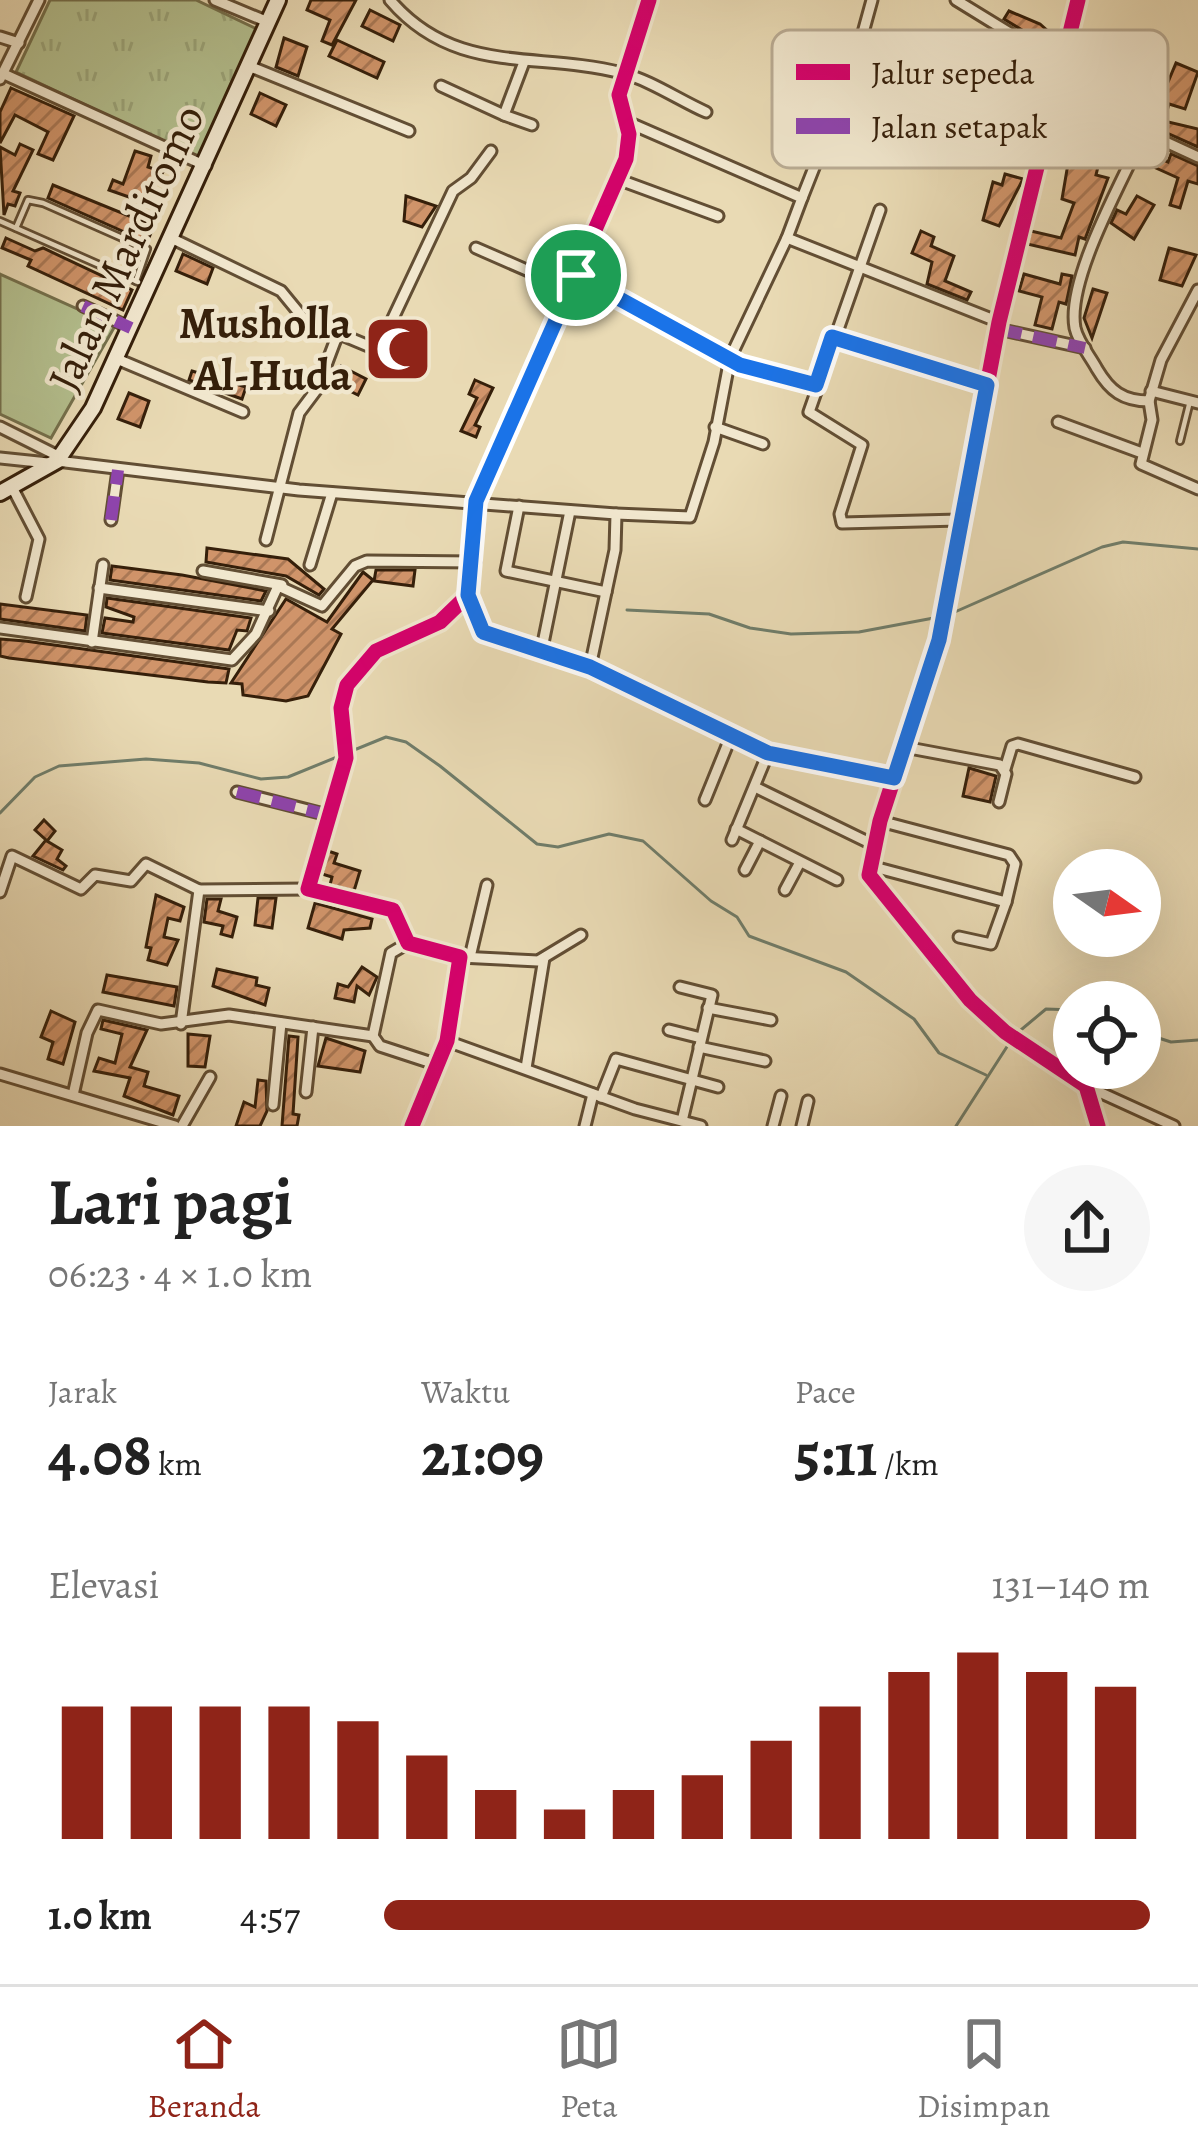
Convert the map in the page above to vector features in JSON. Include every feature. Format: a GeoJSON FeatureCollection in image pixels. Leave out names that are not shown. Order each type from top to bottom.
{"type":"FeatureCollection","features":[{"type":"Feature","properties":{"kind":"street"},"geometry":{"type":"LineString","coordinates":[[39,0],[2,77],[206,166]]}},
{"type":"Feature","properties":{"kind":"street"},"geometry":{"type":"LineString","coordinates":[[215,0],[268,22]]}},
{"type":"Feature","properties":{"kind":"street","name":"Jalan Marditomo"},"geometry":{"type":"LineString","coordinates":[[7,491],[57,461],[93,408],[131,328],[143,284],[173,239],[278,0]]}},
{"type":"Feature","properties":{"kind":"street"},"geometry":{"type":"LineString","coordinates":[[390,0],[426,36],[524,62],[623,73],[706,112]]}},
{"type":"Feature","properties":{"kind":"street"},"geometry":{"type":"LineString","coordinates":[[649,0],[623,73],[620,108],[629,145],[620,180],[476,501],[471,531],[475,562],[468,595],[483,632],[590,667],[768,753],[894,778]]}},
{"type":"Feature","properties":{"kind":"street"},"geometry":{"type":"LineString","coordinates":[[864,30],[872,0]]}},
{"type":"Feature","properties":{"kind":"street"},"geometry":{"type":"LineString","coordinates":[[956,0],[1005,30]]}},
{"type":"Feature","properties":{"kind":"street"},"geometry":{"type":"LineString","coordinates":[[1070,30],[1078,0]]}},
{"type":"Feature","properties":{"kind":"street"},"geometry":{"type":"LineString","coordinates":[[0,37],[19,43]]}},
{"type":"Feature","properties":{"kind":"street"},"geometry":{"type":"LineString","coordinates":[[504,116],[524,62]]}},
{"type":"Feature","properties":{"kind":"street"},"geometry":{"type":"LineString","coordinates":[[251,67],[409,130]]}},
{"type":"Feature","properties":{"kind":"street"},"geometry":{"type":"LineString","coordinates":[[441,86],[532,125]]}},
{"type":"Feature","properties":{"kind":"street"},"geometry":{"type":"LineString","coordinates":[[625,122],[802,198]]}},
{"type":"Feature","properties":{"kind":"street"},"geometry":{"type":"LineString","coordinates":[[1168,145],[1198,157]]}},
{"type":"Feature","properties":{"kind":"street"},"geometry":{"type":"LineString","coordinates":[[173,239],[281,291],[304,319],[373,350],[385,346],[453,191],[471,178],[490,151]]}},
{"type":"Feature","properties":{"kind":"street"},"geometry":{"type":"LineString","coordinates":[[0,458],[332,493],[690,517],[730,358],[788,238],[814,168]]}},
{"type":"Feature","properties":{"kind":"street"},"geometry":{"type":"LineString","coordinates":[[1035,168],[959,520],[939,640],[870,866],[873,884],[915,925],[970,1000],[1005,1032],[1053,1063]]}},
{"type":"Feature","properties":{"kind":"street"},"geometry":{"type":"LineString","coordinates":[[1130,168],[1083,279],[1075,325],[1108,387],[1125,398],[1194,402]]}},
{"type":"Feature","properties":{"kind":"street"},"geometry":{"type":"LineString","coordinates":[[620,180],[718,216]]}},
{"type":"Feature","properties":{"kind":"street"},"geometry":{"type":"LineString","coordinates":[[880,211],[832,337],[810,414],[862,445],[839,517],[842,523],[959,520]]}},
{"type":"Feature","properties":{"kind":"street"},"geometry":{"type":"LineString","coordinates":[[788,238],[999,326],[1085,348]]}},
{"type":"Feature","properties":{"kind":"street"},"geometry":{"type":"LineString","coordinates":[[476,248],[570,289]]}},
{"type":"Feature","properties":{"kind":"street"},"geometry":{"type":"LineString","coordinates":[[576,275],[730,358],[816,385]]}},
{"type":"Feature","properties":{"kind":"street"},"geometry":{"type":"LineString","coordinates":[[1198,293],[1171,336],[1150,396],[1152,420],[1141,464],[1198,489]]}},
{"type":"Feature","properties":{"kind":"street"},"geometry":{"type":"LineString","coordinates":[[83,305],[131,328]]}},
{"type":"Feature","properties":{"kind":"street"},"geometry":{"type":"LineString","coordinates":[[266,540],[299,413],[320,381],[337,336]]}},
{"type":"Feature","properties":{"kind":"street"},"geometry":{"type":"LineString","coordinates":[[832,337],[987,385]]}},
{"type":"Feature","properties":{"kind":"street"},"geometry":{"type":"LineString","coordinates":[[117,358],[243,412]]}},
{"type":"Feature","properties":{"kind":"street"},"geometry":{"type":"LineString","coordinates":[[295,374],[320,381]]}},
{"type":"Feature","properties":{"kind":"street"},"geometry":{"type":"LineString","coordinates":[[1058,422],[1142,453]]}},
{"type":"Feature","properties":{"kind":"street"},"geometry":{"type":"LineString","coordinates":[[0,427],[57,461]]}},
{"type":"Feature","properties":{"kind":"street"},"geometry":{"type":"LineString","coordinates":[[715,427],[763,444]]}},
{"type":"Feature","properties":{"kind":"street"},"geometry":{"type":"LineString","coordinates":[[110,520],[118,470]]}},
{"type":"Feature","properties":{"kind":"street"},"geometry":{"type":"LineString","coordinates":[[7,491],[39,538],[26,597]]}},
{"type":"Feature","properties":{"kind":"street"},"geometry":{"type":"LineString","coordinates":[[310,565],[332,493]]}},
{"type":"Feature","properties":{"kind":"street"},"geometry":{"type":"LineString","coordinates":[[518,506],[506,572],[606,592]]}},
{"type":"Feature","properties":{"kind":"street"},"geometry":{"type":"LineString","coordinates":[[542,653],[570,511]]}},
{"type":"Feature","properties":{"kind":"street"},"geometry":{"type":"LineString","coordinates":[[590,667],[616,514]]}},
{"type":"Feature","properties":{"kind":"street"},"geometry":{"type":"LineString","coordinates":[[203,571],[282,586],[322,606],[355,566],[367,561],[475,562]]}},
{"type":"Feature","properties":{"kind":"street"},"geometry":{"type":"LineString","coordinates":[[92,642],[103,566]]}},
{"type":"Feature","properties":{"kind":"street"},"geometry":{"type":"LineString","coordinates":[[0,628],[232,660],[241,656],[282,586]]}},
{"type":"Feature","properties":{"kind":"street"},"geometry":{"type":"LineString","coordinates":[[99,588],[269,611]]}},
{"type":"Feature","properties":{"kind":"street"},"geometry":{"type":"LineString","coordinates":[[308,889],[346,758],[341,708],[361,663],[440,622],[468,595]]}},
{"type":"Feature","properties":{"kind":"street"},"geometry":{"type":"LineString","coordinates":[[705,800],[731,736]]}},
{"type":"Feature","properties":{"kind":"street"},"geometry":{"type":"LineString","coordinates":[[999,802],[1012,746],[1018,744],[1135,777]]}},
{"type":"Feature","properties":{"kind":"street"},"geometry":{"type":"LineString","coordinates":[[904,747],[1005,769]]}},
{"type":"Feature","properties":{"kind":"street"},"geometry":{"type":"LineString","coordinates":[[768,753],[734,835],[760,841],[836,880]]}},
{"type":"Feature","properties":{"kind":"street"},"geometry":{"type":"LineString","coordinates":[[755,787],[874,845]]}},
{"type":"Feature","properties":{"kind":"street"},"geometry":{"type":"LineString","coordinates":[[236,792],[328,815]]}},
{"type":"Feature","properties":{"kind":"street"},"geometry":{"type":"LineString","coordinates":[[880,821],[1014,858],[1006,902],[991,944],[958,937]]}},
{"type":"Feature","properties":{"kind":"street"},"geometry":{"type":"LineString","coordinates":[[745,870],[760,841]]}},
{"type":"Feature","properties":{"kind":"street"},"geometry":{"type":"LineString","coordinates":[[0,892],[11,856],[81,890],[94,875],[131,881],[146,864],[200,890],[308,889],[393,910],[407,943]]}},
{"type":"Feature","properties":{"kind":"street"},"geometry":{"type":"LineString","coordinates":[[785,890],[800,862]]}},
{"type":"Feature","properties":{"kind":"street"},"geometry":{"type":"LineString","coordinates":[[870,866],[1006,902]]}},
{"type":"Feature","properties":{"kind":"street"},"geometry":{"type":"LineString","coordinates":[[412,1126],[447,1041],[487,885]]}},
{"type":"Feature","properties":{"kind":"street"},"geometry":{"type":"LineString","coordinates":[[181,1024],[200,890]]}},
{"type":"Feature","properties":{"kind":"street"},"geometry":{"type":"LineString","coordinates":[[438,1065],[377,1045],[373,1036],[391,953],[407,943],[465,957],[529,963],[581,935]]}},
{"type":"Feature","properties":{"kind":"street"},"geometry":{"type":"LineString","coordinates":[[526,1068],[544,958]]}},
{"type":"Feature","properties":{"kind":"street"},"geometry":{"type":"LineString","coordinates":[[676,1122],[712,995],[680,987]]}},
{"type":"Feature","properties":{"kind":"street"},"geometry":{"type":"LineString","coordinates":[[708,1008],[771,1020]]}},
{"type":"Feature","properties":{"kind":"street"},"geometry":{"type":"LineString","coordinates":[[74,1095],[87,1033],[98,1010],[181,1024],[211,1015],[373,1036]]}},
{"type":"Feature","properties":{"kind":"street"},"geometry":{"type":"LineString","coordinates":[[273,1105],[280,1023]]}},
{"type":"Feature","properties":{"kind":"street"},"geometry":{"type":"LineString","coordinates":[[306,1092],[313,1028]]}},
{"type":"Feature","properties":{"kind":"street"},"geometry":{"type":"LineString","coordinates":[[669,1030],[764,1061]]}},
{"type":"Feature","properties":{"kind":"street"},"geometry":{"type":"LineString","coordinates":[[447,1041],[635,1109],[701,1126]]}},
{"type":"Feature","properties":{"kind":"street"},"geometry":{"type":"LineString","coordinates":[[585,1126],[616,1059],[718,1087]]}},
{"type":"Feature","properties":{"kind":"street"},"geometry":{"type":"LineString","coordinates":[[0,1074],[178,1126],[210,1077]]}},
{"type":"Feature","properties":{"kind":"street"},"geometry":{"type":"LineString","coordinates":[[1087,1089],[1098,1126]]}},
{"type":"Feature","properties":{"kind":"street"},"geometry":{"type":"LineString","coordinates":[[1093,1089],[1174,1126]]}},
{"type":"Feature","properties":{"kind":"street"},"geometry":{"type":"LineString","coordinates":[[773,1126],[781,1096]]}},
{"type":"Feature","properties":{"kind":"street"},"geometry":{"type":"LineString","coordinates":[[802,1126],[808,1101]]}},
{"type":"Feature","properties":{"kind":"street"},"geometry":{"type":"LineString","coordinates":[[631,1126],[635,1109]]}},
{"type":"Feature","properties":{"kind":"lane"},"geometry":{"type":"LineString","coordinates":[[0,221],[143,284],[147,250],[38,200],[28,200],[16,228]]}},
{"type":"Feature","properties":{"kind":"lane"},"geometry":{"type":"LineString","coordinates":[[1180,441],[1194,402]]}},
{"type":"Feature","properties":{"kind":"green space"},"geometry":{"type":"Polygon","coordinates":[[[50,0],[196,0],[261,31],[200,159],[16,72],[50,0]]]}},
{"type":"Feature","properties":{"kind":"green space"},"geometry":{"type":"Polygon","coordinates":[[[0,274],[115,326],[51,438],[0,414],[0,274]]]}},
{"type":"Feature","properties":{"kind":"building"},"geometry":{"type":"Polygon","coordinates":[[[311,0],[356,0],[332,45],[322,41],[330,20],[307,10],[311,0]]]}},
{"type":"Feature","properties":{"kind":"building"},"geometry":{"type":"Polygon","coordinates":[[[370,10],[400,25],[393,41],[362,26],[370,10]]]}},
{"type":"Feature","properties":{"kind":"building"},"geometry":{"type":"Polygon","coordinates":[[[1009,11],[1047,30],[1022,30],[1004,19],[1009,11]]]}},
{"type":"Feature","properties":{"kind":"building"},"geometry":{"type":"Polygon","coordinates":[[[284,38],[307,47],[298,76],[276,67],[284,38]]]}},
{"type":"Feature","properties":{"kind":"building"},"geometry":{"type":"Polygon","coordinates":[[[337,40],[384,62],[377,78],[329,56],[337,40]]]}},
{"type":"Feature","properties":{"kind":"building"},"geometry":{"type":"Polygon","coordinates":[[[1176,63],[1198,72],[1185,109],[1168,107],[1168,82],[1176,63]]]}},
{"type":"Feature","properties":{"kind":"building"},"geometry":{"type":"Polygon","coordinates":[[[11,88],[74,116],[53,160],[38,154],[48,132],[15,115],[0,143],[0,112],[11,88]]]}},
{"type":"Feature","properties":{"kind":"building"},"geometry":{"type":"Polygon","coordinates":[[[260,93],[286,105],[276,126],[251,114],[260,93]]]}},
{"type":"Feature","properties":{"kind":"building"},"geometry":{"type":"Polygon","coordinates":[[[1168,122],[1198,129],[1198,147],[1168,133],[1168,122]]]}},
{"type":"Feature","properties":{"kind":"building"},"geometry":{"type":"Polygon","coordinates":[[[20,144],[33,150],[13,191],[20,193],[15,206],[8,204],[4,215],[0,147],[15,155],[20,144]]]}},
{"type":"Feature","properties":{"kind":"building"},"geometry":{"type":"Polygon","coordinates":[[[135,151],[151,156],[148,167],[163,172],[143,202],[109,190],[113,180],[123,184],[135,151]]]}},
{"type":"Feature","properties":{"kind":"building"},"geometry":{"type":"Polygon","coordinates":[[[1171,154],[1198,166],[1198,184],[1188,181],[1180,208],[1170,205],[1178,178],[1156,168],[1168,168],[1171,154]]]}},
{"type":"Feature","properties":{"kind":"building"},"geometry":{"type":"Polygon","coordinates":[[[1067,168],[1098,168],[1096,175],[1108,178],[1075,255],[1027,244],[1031,231],[1061,238],[1074,203],[1062,199],[1067,168]]]}},
{"type":"Feature","properties":{"kind":"building"},"geometry":{"type":"Polygon","coordinates":[[[1005,174],[1023,179],[999,226],[983,220],[993,182],[1002,185],[1005,174]]]}},
{"type":"Feature","properties":{"kind":"building"},"geometry":{"type":"Polygon","coordinates":[[[53,185],[154,226],[147,242],[48,198],[53,185]]]}},
{"type":"Feature","properties":{"kind":"building"},"geometry":{"type":"Polygon","coordinates":[[[406,196],[436,206],[422,227],[404,221],[406,196]]]}},
{"type":"Feature","properties":{"kind":"building"},"geometry":{"type":"Polygon","coordinates":[[[1137,196],[1154,205],[1134,239],[1111,223],[1117,210],[1126,214],[1137,196]]]}},
{"type":"Feature","properties":{"kind":"building"},"geometry":{"type":"Polygon","coordinates":[[[921,231],[934,237],[931,246],[954,256],[945,281],[971,292],[967,300],[927,284],[932,262],[912,253],[921,231]]]}},
{"type":"Feature","properties":{"kind":"building"},"geometry":{"type":"Polygon","coordinates":[[[6,238],[35,251],[43,248],[132,290],[123,310],[28,266],[31,260],[2,248],[6,238]]]}},
{"type":"Feature","properties":{"kind":"building"},"geometry":{"type":"Polygon","coordinates":[[[1169,248],[1196,255],[1182,286],[1160,280],[1169,248]]]}},
{"type":"Feature","properties":{"kind":"building"},"geometry":{"type":"Polygon","coordinates":[[[183,254],[213,268],[207,284],[176,271],[183,254]]]}},
{"type":"Feature","properties":{"kind":"building"},"geometry":{"type":"Polygon","coordinates":[[[1024,274],[1060,284],[1062,274],[1072,276],[1066,304],[1059,302],[1052,329],[1035,325],[1042,297],[1019,291],[1024,274]]]}},
{"type":"Feature","properties":{"kind":"building"},"geometry":{"type":"Polygon","coordinates":[[[1093,289],[1107,293],[1092,338],[1084,318],[1093,289]]]}},
{"type":"Feature","properties":{"kind":"building"},"geometry":{"type":"Polygon","coordinates":[[[341,366],[366,379],[358,395],[332,382],[341,366]]]}},
{"type":"Feature","properties":{"kind":"building"},"geometry":{"type":"Polygon","coordinates":[[[192,371],[246,387],[242,399],[189,380],[192,371]]]}},
{"type":"Feature","properties":{"kind":"building"},"geometry":{"type":"Polygon","coordinates":[[[475,380],[493,388],[475,425],[480,427],[476,437],[461,431],[477,398],[469,394],[475,380]]]}},
{"type":"Feature","properties":{"kind":"building"},"geometry":{"type":"Polygon","coordinates":[[[129,393],[149,401],[140,427],[118,419],[129,393]]]}},
{"type":"Feature","properties":{"kind":"building"},"geometry":{"type":"Polygon","coordinates":[[[207,548],[288,559],[324,589],[319,595],[286,576],[206,562],[207,548]]]}},
{"type":"Feature","properties":{"kind":"building"},"geometry":{"type":"Polygon","coordinates":[[[112,566],[266,591],[261,601],[110,580],[112,566]]]}},
{"type":"Feature","properties":{"kind":"building"},"geometry":{"type":"Polygon","coordinates":[[[376,570],[415,570],[413,586],[374,581],[376,570]]]}},
{"type":"Feature","properties":{"kind":"building"},"geometry":{"type":"Polygon","coordinates":[[[363,572],[373,580],[332,629],[341,634],[308,696],[286,701],[243,695],[242,684],[231,683],[286,599],[327,622],[363,572]]]}},
{"type":"Feature","properties":{"kind":"building"},"geometry":{"type":"Polygon","coordinates":[[[107,598],[251,618],[247,631],[237,630],[229,650],[102,633],[105,618],[133,622],[134,617],[106,607],[107,598]]]}},
{"type":"Feature","properties":{"kind":"building"},"geometry":{"type":"Polygon","coordinates":[[[0,604],[87,615],[85,631],[0,619],[0,604]]]}},
{"type":"Feature","properties":{"kind":"building"},"geometry":{"type":"Polygon","coordinates":[[[0,639],[229,669],[226,683],[9,658],[0,656],[0,639]]]}},
{"type":"Feature","properties":{"kind":"building"},"geometry":{"type":"Polygon","coordinates":[[[969,768],[996,776],[990,802],[963,796],[969,768]]]}},
{"type":"Feature","properties":{"kind":"building"},"geometry":{"type":"Polygon","coordinates":[[[44,820],[55,831],[47,841],[62,850],[57,859],[66,866],[63,870],[33,856],[46,840],[35,830],[44,820]]]}},
{"type":"Feature","properties":{"kind":"building"},"geometry":{"type":"Polygon","coordinates":[[[328,851],[337,854],[334,863],[360,871],[354,891],[330,885],[332,877],[322,874],[328,851]]]}},
{"type":"Feature","properties":{"kind":"building"},"geometry":{"type":"Polygon","coordinates":[[[156,895],[184,907],[180,921],[168,918],[164,937],[178,940],[167,965],[148,960],[156,895]]]}},
{"type":"Feature","properties":{"kind":"building"},"geometry":{"type":"Polygon","coordinates":[[[258,898],[276,898],[272,928],[255,925],[258,898]]]}},
{"type":"Feature","properties":{"kind":"building"},"geometry":{"type":"Polygon","coordinates":[[[207,899],[221,899],[218,911],[237,917],[232,937],[221,934],[223,926],[204,922],[207,899]]]}},
{"type":"Feature","properties":{"kind":"building"},"geometry":{"type":"Polygon","coordinates":[[[315,903],[372,919],[370,928],[344,930],[342,939],[308,928],[315,903]]]}},
{"type":"Feature","properties":{"kind":"building"},"geometry":{"type":"Polygon","coordinates":[[[362,967],[377,977],[369,995],[357,986],[354,1002],[335,998],[338,984],[348,987],[362,967]]]}},
{"type":"Feature","properties":{"kind":"building"},"geometry":{"type":"Polygon","coordinates":[[[217,969],[257,978],[256,985],[269,988],[265,1005],[213,986],[217,969]]]}},
{"type":"Feature","properties":{"kind":"building"},"geometry":{"type":"Polygon","coordinates":[[[107,975],[177,987],[174,1006],[103,992],[107,975]]]}},
{"type":"Feature","properties":{"kind":"building"},"geometry":{"type":"Polygon","coordinates":[[[51,1011],[75,1022],[63,1064],[48,1059],[53,1042],[41,1037],[51,1011]]]}},
{"type":"Feature","properties":{"kind":"building"},"geometry":{"type":"Polygon","coordinates":[[[103,1020],[147,1030],[130,1067],[148,1072],[144,1086],[179,1096],[173,1115],[124,1096],[130,1078],[94,1071],[99,1058],[115,1063],[122,1034],[101,1029],[103,1020]]]}},
{"type":"Feature","properties":{"kind":"building"},"geometry":{"type":"Polygon","coordinates":[[[188,1034],[210,1036],[205,1067],[188,1066],[188,1034]]]}},
{"type":"Feature","properties":{"kind":"building"},"geometry":{"type":"Polygon","coordinates":[[[289,1036],[298,1037],[293,1114],[299,1115],[297,1126],[282,1126],[289,1036]]]}},
{"type":"Feature","properties":{"kind":"building"},"geometry":{"type":"Polygon","coordinates":[[[326,1038],[365,1051],[360,1072],[318,1066],[326,1038]]]}},
{"type":"Feature","properties":{"kind":"building"},"geometry":{"type":"Polygon","coordinates":[[[258,1080],[266,1081],[267,1111],[260,1126],[236,1126],[244,1102],[255,1107],[258,1080]]]}},
{"type":"Feature","properties":{"kind":"waterway"},"geometry":{"type":"LineString","coordinates":[[948,615],[1102,547],[1123,542],[1198,549]]}},
{"type":"Feature","properties":{"kind":"waterway"},"geometry":{"type":"LineString","coordinates":[[627,610],[709,614],[750,628],[791,634],[859,632],[939,617]]}},
{"type":"Feature","properties":{"kind":"waterway"},"geometry":{"type":"LineString","coordinates":[[0,813],[35,777],[59,766],[146,759],[199,763],[261,779],[288,777],[386,737],[406,742],[537,844],[558,847],[609,834],[643,841],[711,901],[737,917],[749,936],[846,972],[914,1019],[939,1053],[986,1075]]}},
{"type":"Feature","properties":{"kind":"waterway"},"geometry":{"type":"LineString","coordinates":[[1016,1034],[1046,1009],[1053,1009]]}},
{"type":"Feature","properties":{"kind":"waterway"},"geometry":{"type":"LineString","coordinates":[[1161,1039],[1198,1040]]}},
{"type":"Feature","properties":{"kind":"waterway"},"geometry":{"type":"LineString","coordinates":[[956,1126],[1010,1042]]}},
{"type":"Feature","properties":{"kind":"marked path"},"geometry":{"type":"LineString","coordinates":[[83,306],[131,328]]}},
{"type":"Feature","properties":{"kind":"marked path"},"geometry":{"type":"LineString","coordinates":[[998,329],[1085,348]]}},
{"type":"Feature","properties":{"kind":"marked path"},"geometry":{"type":"LineString","coordinates":[[295,374],[320,381]]}},
{"type":"Feature","properties":{"kind":"marked path"},"geometry":{"type":"LineString","coordinates":[[111,520],[118,470]]}},
{"type":"Feature","properties":{"kind":"marked path"},"geometry":{"type":"LineString","coordinates":[[237,792],[328,815]]}},
{"type":"Feature","properties":{"kind":"cycle path"},"geometry":{"type":"LineString","coordinates":[[412,1126],[447,1041],[460,957],[408,943],[393,910],[308,889],[346,758],[341,708],[347,685],[376,651],[440,622],[468,595],[476,501],[626,159],[629,134],[619,95],[649,0]]}},
{"type":"Feature","properties":{"kind":"cycle path"},"geometry":{"type":"LineString","coordinates":[[1071,30],[1078,0]]}},
{"type":"Feature","properties":{"kind":"cycle path"},"geometry":{"type":"LineString","coordinates":[[1037,168],[999,322],[939,640],[880,821],[869,875],[970,1000],[1005,1032],[1086,1086],[1098,1126]]}},
{"type":"Feature","properties":{"kind":"place","name":"Musholla Al-Huda"},"geometry":{"type":"Point","coordinates":[398,349]}},
{"type":"Feature","properties":{"kind":"route"},"geometry":{"type":"LineString","coordinates":[[576,275],[740,365],[816,385],[832,337],[987,385],[939,640],[894,778],[768,753],[590,667],[483,632],[468,595],[474,570],[471,521],[476,501],[576,275]]}}]}
